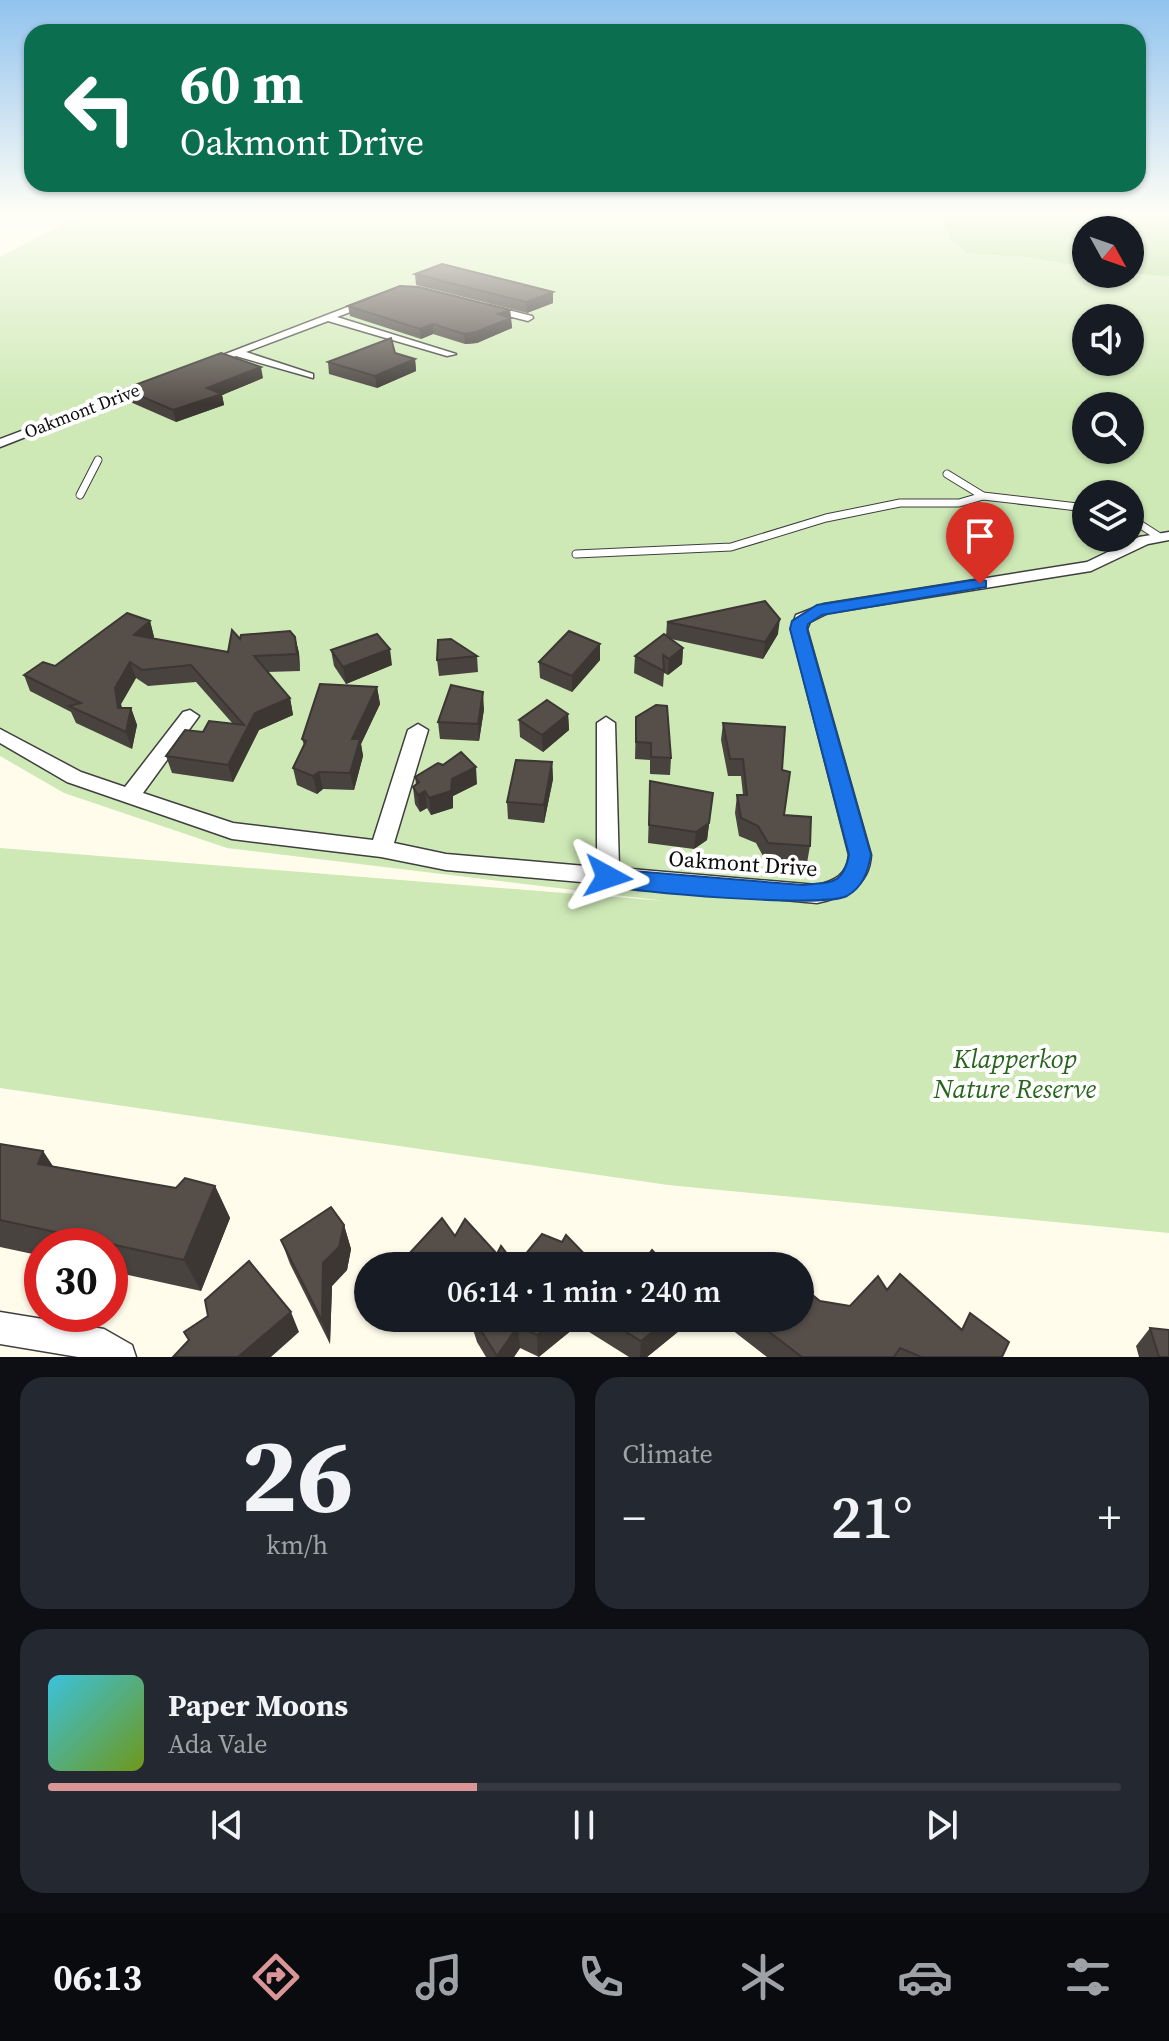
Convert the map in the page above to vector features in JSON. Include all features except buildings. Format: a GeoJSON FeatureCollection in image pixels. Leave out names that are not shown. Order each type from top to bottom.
{"type":"FeatureCollection","features":[{"type":"Feature","properties":{"kind":"street"},"geometry":{"type":"LineString","coordinates":[[192,369],[383,297]]}},
{"type":"Feature","properties":{"kind":"street"},"geometry":{"type":"LineString","coordinates":[[468,303],[528,318]]}},
{"type":"Feature","properties":{"kind":"street"},"geometry":{"type":"LineString","coordinates":[[328,318],[451,354]]}},
{"type":"Feature","properties":{"kind":"street"},"geometry":{"type":"LineString","coordinates":[[237,353],[309,376]]}},
{"type":"Feature","properties":{"kind":"street","name":"Oakmont Drive"},"geometry":{"type":"LineString","coordinates":[[0,443],[163,381]]}},
{"type":"Feature","properties":{"kind":"street","name":"Oakmont Drive"},"geometry":{"type":"LineString","coordinates":[[0,735],[74,777],[232,831],[381,849],[446,862],[803,894],[838,890],[855,875],[860,855],[799,629],[802,619],[824,609],[1091,566],[1163,536]]}},
{"type":"Feature","properties":{"kind":"street"},"geometry":{"type":"LineString","coordinates":[[129,796],[190,716]]}},
{"type":"Feature","properties":{"kind":"street"},"geometry":{"type":"LineString","coordinates":[[606,723],[608,877]]}},
{"type":"Feature","properties":{"kind":"street"},"geometry":{"type":"LineString","coordinates":[[381,849],[418,730]]}},
{"type":"Feature","properties":{"kind":"street"},"geometry":{"type":"LineString","coordinates":[[0,1328],[104,1345],[120,1357]]}},
{"type":"Feature","properties":{"kind":"lane"},"geometry":{"type":"LineString","coordinates":[[80,495],[98,460]]}},
{"type":"Feature","properties":{"kind":"lane"},"geometry":{"type":"LineString","coordinates":[[947,474],[983,496]]}},
{"type":"Feature","properties":{"kind":"lane"},"geometry":{"type":"LineString","coordinates":[[576,554],[731,547],[826,518],[900,503],[959,503],[983,496],[1072,506]]}},
{"type":"Feature","properties":{"kind":"lane"},"geometry":{"type":"LineString","coordinates":[[1144,526],[1163,536]]}},
{"type":"Feature","properties":{"kind":"green space","name":"Klapperkop Nature Reserve"},"geometry":{"type":"Polygon","coordinates":[[[0,277],[1072,277],[1072,288],[1144,288],[1144,277],[1169,277],[1169,1233],[668,1185],[0,1088],[0,848],[665,901],[227,848],[64,793],[0,756],[0,277]]]}},
{"type":"Feature","properties":{"kind":"route"},"geometry":{"type":"LineString","coordinates":[[608,877],[803,894],[838,890],[849,883],[857,871],[860,855],[799,629],[800,621],[817,610],[980,584]]}}]}
